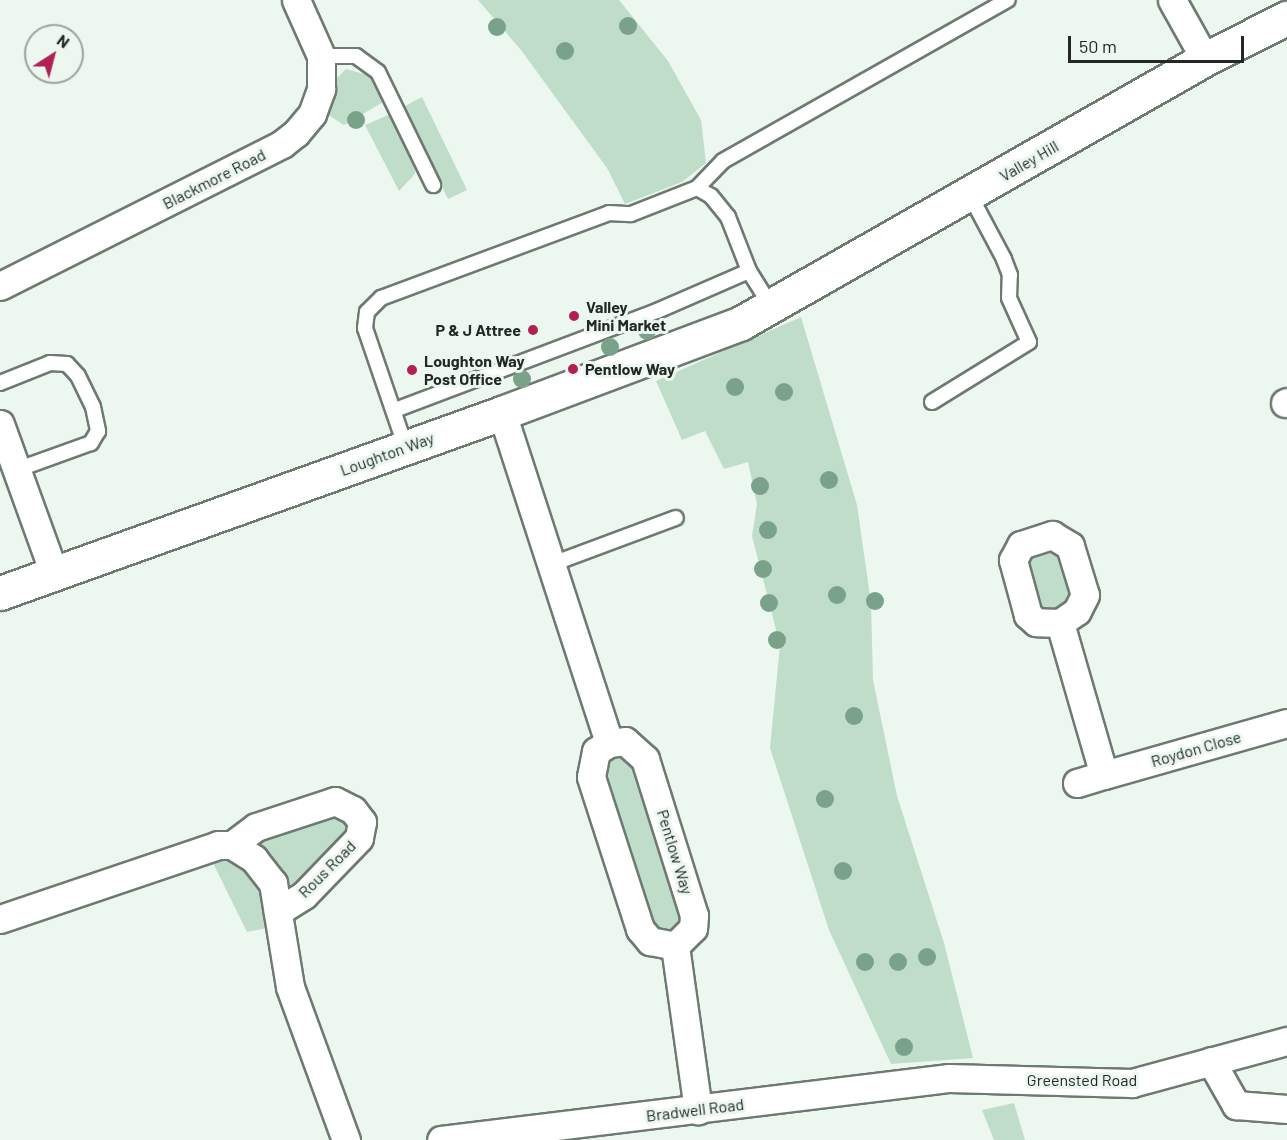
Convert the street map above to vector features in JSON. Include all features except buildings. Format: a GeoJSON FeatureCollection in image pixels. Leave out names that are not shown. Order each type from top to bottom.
{"type":"FeatureCollection","features":[{"type":"Feature","properties":{"kind":"street","name":"Blackmore Road"},"geometry":{"type":"LineString","coordinates":[[0,286],[282,144],[312,114],[321,89],[321,56],[296,0]]}},
{"type":"Feature","properties":{"kind":"street"},"geometry":{"type":"LineString","coordinates":[[1172,0],[1205,59]]}},
{"type":"Feature","properties":{"kind":"street","name":"Valley Hill"},"geometry":{"type":"LineString","coordinates":[[771,306],[970,195],[1205,59],[1287,18]]}},
{"type":"Feature","properties":{"kind":"street","name":"Loughton Way"},"geometry":{"type":"LineString","coordinates":[[0,593],[502,414],[741,323],[771,306]]}},
{"type":"Feature","properties":{"kind":"street"},"geometry":{"type":"LineString","coordinates":[[502,414],[609,743],[596,751],[591,777],[640,929],[650,941],[675,946],[698,1110]]}},
{"type":"Feature","properties":{"kind":"street"},"geometry":{"type":"LineString","coordinates":[[0,424],[54,573]]}},
{"type":"Feature","properties":{"kind":"street"},"geometry":{"type":"LineString","coordinates":[[1060,623],[1104,775]]}},
{"type":"Feature","properties":{"kind":"street","name":"Roydon Close"},"geometry":{"type":"LineString","coordinates":[[1077,783],[1287,723]]}},
{"type":"Feature","properties":{"kind":"street","name":"Pentlow Way"},"geometry":{"type":"LineString","coordinates":[[609,743],[625,741],[645,759],[694,915],[693,928],[675,946]]}},
{"type":"Feature","properties":{"kind":"street","name":"Rous Road"},"geometry":{"type":"LineString","coordinates":[[0,919],[200,849],[232,845],[256,827],[335,801],[353,810],[362,822],[359,838],[304,895],[278,911]]}},
{"type":"Feature","properties":{"kind":"street","name":"Rous Road"},"geometry":{"type":"LineString","coordinates":[[232,845],[255,859],[273,883],[290,987],[346,1140]]}},
{"type":"Feature","properties":{"kind":"street","name":"Greensted Road"},"geometry":{"type":"LineString","coordinates":[[950,1078],[1132,1083],[1287,1041]]}},
{"type":"Feature","properties":{"kind":"street"},"geometry":{"type":"LineString","coordinates":[[1211,1061],[1236,1105],[1287,1109]]}},
{"type":"Feature","properties":{"kind":"street","name":"Bradwell Road"},"geometry":{"type":"LineString","coordinates":[[441,1140],[950,1078]]}},
{"type":"Feature","properties":{"kind":"lane"},"geometry":{"type":"LineString","coordinates":[[406,448],[395,410],[365,328],[367,312],[381,298],[609,213],[631,214],[697,188],[723,161],[1008,0]]}},
{"type":"Feature","properties":{"kind":"lane"},"geometry":{"type":"LineString","coordinates":[[321,56],[356,56],[378,72],[433,185]]}},
{"type":"Feature","properties":{"kind":"lane"},"geometry":{"type":"LineString","coordinates":[[697,188],[711,196],[728,217],[749,271],[771,306]]}},
{"type":"Feature","properties":{"kind":"lane"},"geometry":{"type":"LineString","coordinates":[[932,402],[1029,342],[1009,298],[1010,275],[1004,258],[970,195]]}},
{"type":"Feature","properties":{"kind":"lane"},"geometry":{"type":"LineString","coordinates":[[395,410],[657,311],[749,271]]}},
{"type":"Feature","properties":{"kind":"lane"},"geometry":{"type":"LineString","coordinates":[[0,383],[50,363],[68,364],[78,376],[93,407],[98,431],[91,443],[16,470]]}},
{"type":"Feature","properties":{"kind":"lane"},"geometry":{"type":"LineString","coordinates":[[552,564],[676,518]]}},
{"type":"Feature","properties":{"kind":"green space"},"geometry":{"type":"Polygon","coordinates":[[[478,0],[619,0],[668,61],[701,120],[706,163],[682,182],[625,204],[607,168],[521,50],[478,0]]]}},
{"type":"Feature","properties":{"kind":"green space"},"geometry":{"type":"Polygon","coordinates":[[[346,69],[371,76],[385,101],[344,125],[327,114],[331,84],[346,69]]]}},
{"type":"Feature","properties":{"kind":"green space"},"geometry":{"type":"Polygon","coordinates":[[[422,97],[467,190],[448,199],[403,107],[422,97]]]}},
{"type":"Feature","properties":{"kind":"green space"},"geometry":{"type":"Polygon","coordinates":[[[393,113],[414,160],[415,174],[399,191],[365,125],[393,113]]]}},
{"type":"Feature","properties":{"kind":"green space"},"geometry":{"type":"Polygon","coordinates":[[[801,317],[857,505],[871,603],[873,680],[897,796],[944,943],[973,1058],[891,1064],[829,930],[770,748],[780,645],[752,536],[757,504],[748,462],[724,469],[705,431],[682,440],[656,381],[801,317]]]}},
{"type":"Feature","properties":{"kind":"green space"},"geometry":{"type":"Polygon","coordinates":[[[1058,549],[1075,590],[1072,604],[1043,613],[1039,611],[1026,560],[1058,549]]]}},
{"type":"Feature","properties":{"kind":"green space"},"geometry":{"type":"Polygon","coordinates":[[[619,753],[630,756],[686,910],[680,924],[666,933],[649,923],[602,779],[608,758],[619,753]]]}},
{"type":"Feature","properties":{"kind":"green space"},"geometry":{"type":"Polygon","coordinates":[[[328,814],[341,815],[350,832],[298,886],[290,884],[259,848],[261,839],[328,814]]]}},
{"type":"Feature","properties":{"kind":"green space"},"geometry":{"type":"Polygon","coordinates":[[[227,860],[246,870],[262,891],[267,928],[247,932],[212,861],[227,860]]]}},
{"type":"Feature","properties":{"kind":"green space"},"geometry":{"type":"Polygon","coordinates":[[[1014,1103],[1025,1140],[994,1140],[982,1110],[1014,1103]]]}},
{"type":"Feature","properties":{"kind":"place","name":"Valley Mini Market"},"geometry":{"type":"Point","coordinates":[574,316]}},
{"type":"Feature","properties":{"kind":"place","name":"P & J Attree"},"geometry":{"type":"Point","coordinates":[533,330]}},
{"type":"Feature","properties":{"kind":"place","name":"Pentlow Way"},"geometry":{"type":"Point","coordinates":[573,369]}},
{"type":"Feature","properties":{"kind":"place","name":"Loughton Way Post Office"},"geometry":{"type":"Point","coordinates":[412,370]}}]}
